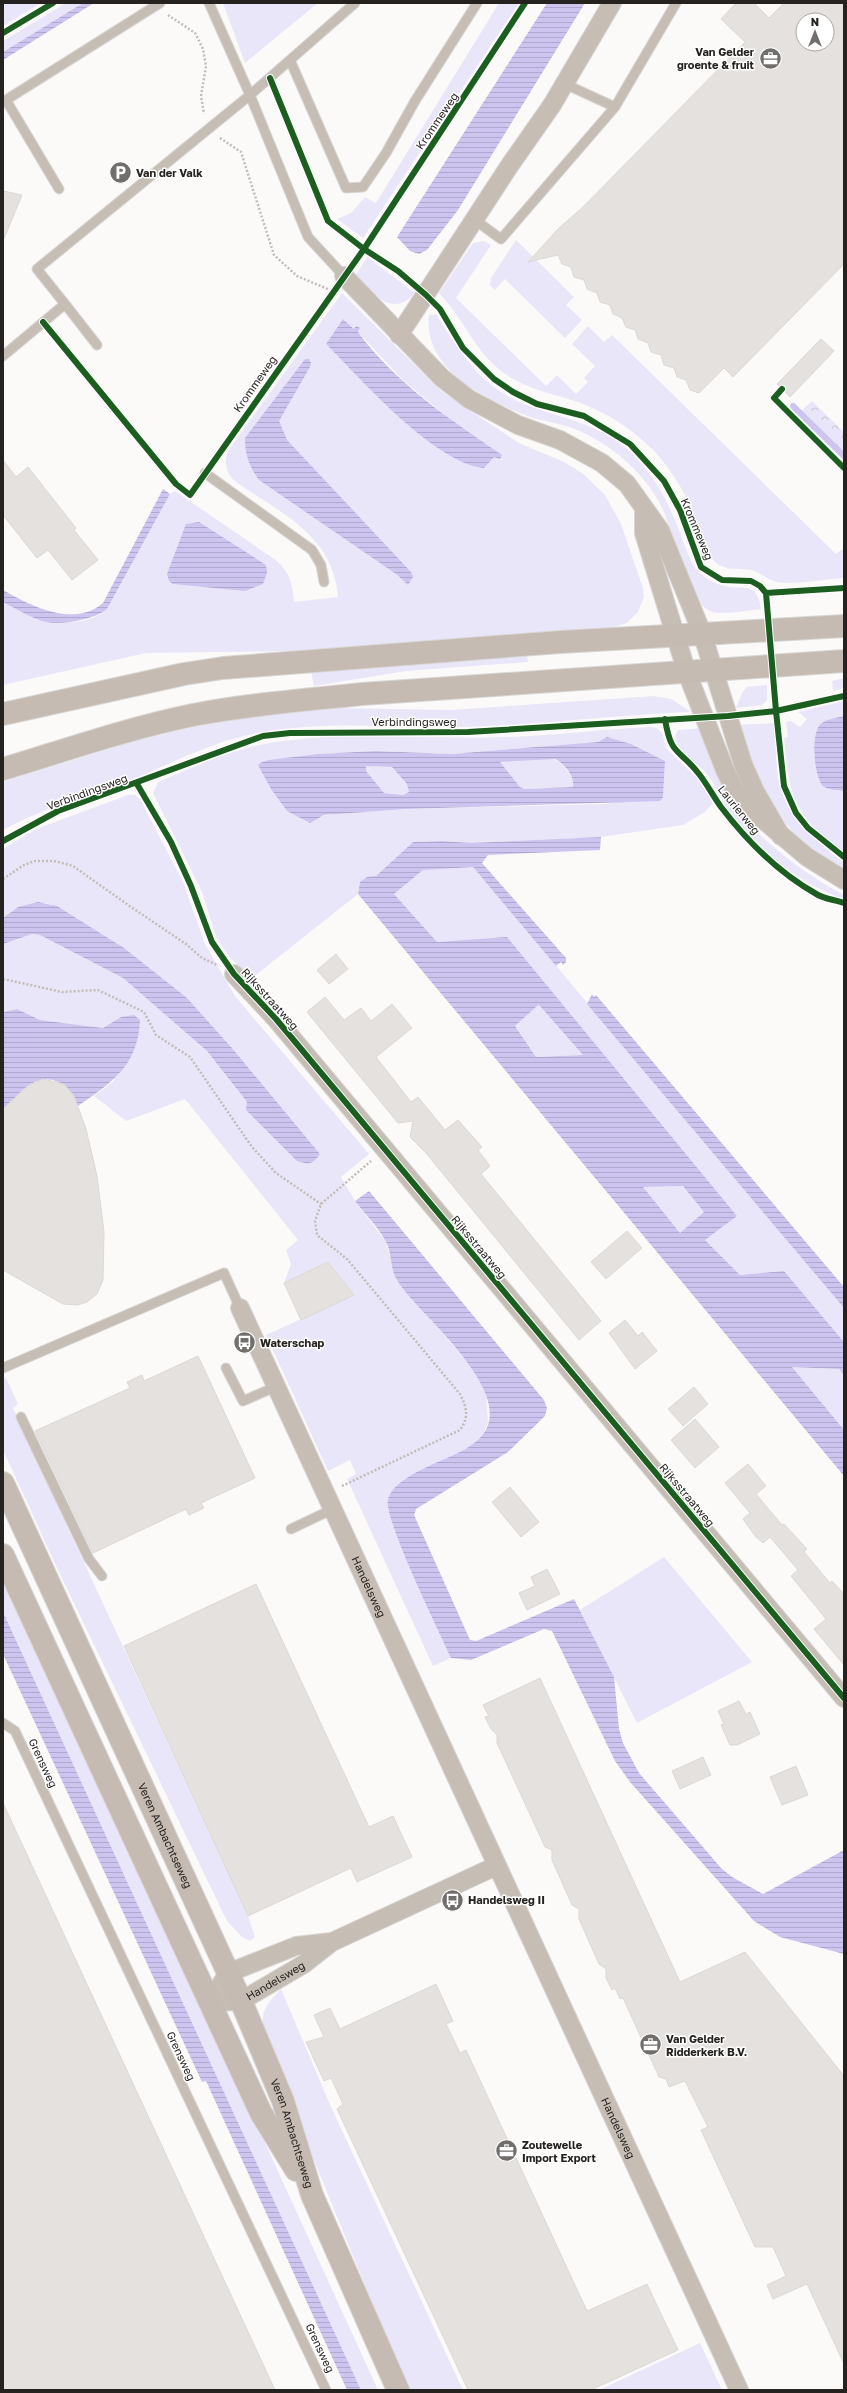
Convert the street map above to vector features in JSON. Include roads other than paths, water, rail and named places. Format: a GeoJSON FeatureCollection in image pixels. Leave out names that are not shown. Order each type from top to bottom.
{"type":"FeatureCollection","features":[{"type":"Feature","properties":{"kind":"street"},"geometry":{"type":"LineString","coordinates":[[399,335],[565,84],[612,3]]}},
{"type":"Feature","properties":{"kind":"street"},"geometry":{"type":"LineString","coordinates":[[344,276],[399,335],[442,378],[470,399],[518,425],[560,440],[602,463],[628,484],[660,530],[702,633]]}},
{"type":"Feature","properties":{"kind":"street"},"geometry":{"type":"LineString","coordinates":[[644,508],[644,533],[675,634]]}},
{"type":"Feature","properties":{"kind":"street"},"geometry":{"type":"LineString","coordinates":[[3,714],[207,670],[675,634],[844,626]]}},
{"type":"Feature","properties":{"kind":"street","name":"Laurierweg"},"geometry":{"type":"LineString","coordinates":[[702,633],[743,764],[755,791],[781,836]]}},
{"type":"Feature","properties":{"kind":"street","name":"Laurierweg"},"geometry":{"type":"LineString","coordinates":[[675,634],[688,673],[725,770],[739,799],[807,857],[844,880]]}},
{"type":"Feature","properties":{"kind":"street"},"geometry":{"type":"LineString","coordinates":[[3,769],[147,726],[231,709],[362,694],[688,673],[844,661]]}},
{"type":"Feature","properties":{"kind":"street","name":"Rijksstraatweg"},"geometry":{"type":"LineString","coordinates":[[234,974],[276,1019],[384,1150],[844,1698]]}},
{"type":"Feature","properties":{"kind":"street","name":"Handelsweg"},"geometry":{"type":"LineString","coordinates":[[240,1308],[496,1866],[740,2390]]}},
{"type":"Feature","properties":{"kind":"street","name":"Veren Ambachtseweg"},"geometry":{"type":"LineString","coordinates":[[3,1483],[241,2000],[283,2102],[312,2195],[398,2390]]}},
{"type":"Feature","properties":{"kind":"street","name":"Veren Ambachtseweg"},"geometry":{"type":"LineString","coordinates":[[3,1555],[261,2114],[312,2195]]}},
{"type":"Feature","properties":{"kind":"street","name":"Handelsweg"},"geometry":{"type":"LineString","coordinates":[[210,2002],[241,2000],[304,1964],[332,1942],[496,1866]]}},
{"type":"Feature","properties":{"kind":"street","name":"Handelsweg"},"geometry":{"type":"LineString","coordinates":[[228,1973],[296,1946],[332,1942]]}},
{"type":"Feature","properties":{"kind":"street"},"geometry":{"type":"LineString","coordinates":[[210,2002],[228,1973]]}},
{"type":"Feature","properties":{"kind":"lane"},"geometry":{"type":"LineString","coordinates":[[208,3],[250,95],[308,236],[344,276]]}},
{"type":"Feature","properties":{"kind":"lane"},"geometry":{"type":"LineString","coordinates":[[97,346],[36,269],[250,95],[355,3]]}},
{"type":"Feature","properties":{"kind":"lane"},"geometry":{"type":"LineString","coordinates":[[290,60],[346,188],[363,187],[386,153],[415,101],[476,3]]}},
{"type":"Feature","properties":{"kind":"lane"},"geometry":{"type":"LineString","coordinates":[[475,220],[501,239],[615,107],[676,3]]}},
{"type":"Feature","properties":{"kind":"lane"},"geometry":{"type":"LineString","coordinates":[[59,189],[4,101],[162,6]]}},
{"type":"Feature","properties":{"kind":"lane"},"geometry":{"type":"LineString","coordinates":[[565,84],[615,107]]}},
{"type":"Feature","properties":{"kind":"lane"},"geometry":{"type":"LineString","coordinates":[[3,356],[65,304]]}},
{"type":"Feature","properties":{"kind":"lane"},"geometry":{"type":"LineString","coordinates":[[206,473],[312,550],[321,565],[324,582]]}},
{"type":"Feature","properties":{"kind":"lane"},"geometry":{"type":"LineString","coordinates":[[3,1368],[224,1273],[240,1308]]}},
{"type":"Feature","properties":{"kind":"lane"},"geometry":{"type":"LineString","coordinates":[[226,1368],[243,1401],[277,1386]]}},
{"type":"Feature","properties":{"kind":"lane"},"geometry":{"type":"LineString","coordinates":[[22,1416],[88,1559],[102,1576]]}},
{"type":"Feature","properties":{"kind":"lane"},"geometry":{"type":"LineString","coordinates":[[291,1529],[329,1502]]}},
{"type":"Feature","properties":{"kind":"lane","name":"Grensweg"},"geometry":{"type":"LineString","coordinates":[[3,1723],[15,1731],[326,2390]]}},
{"type":"Feature","properties":{"kind":"waterway"},"geometry":{"type":"LineString","coordinates":[[793,406],[844,456]]}},
{"type":"Feature","properties":{"kind":"place","name":"Van Gelder groente & fruit"},"geometry":{"type":"Point","coordinates":[770,58]}},
{"type":"Feature","properties":{"kind":"place","name":"Van der Valk"},"geometry":{"type":"Point","coordinates":[121,173]}},
{"type":"Feature","properties":{"kind":"place","name":"Waterschap"},"geometry":{"type":"Point","coordinates":[245,1343]}},
{"type":"Feature","properties":{"kind":"place","name":"Handelsweg II"},"geometry":{"type":"Point","coordinates":[452,1900]}},
{"type":"Feature","properties":{"kind":"place","name":"Van Gelder Ridderkerk B.V."},"geometry":{"type":"Point","coordinates":[650,2045]}},
{"type":"Feature","properties":{"kind":"place","name":"Zoutewelle Import Export"},"geometry":{"type":"Point","coordinates":[507,2151]}}]}
